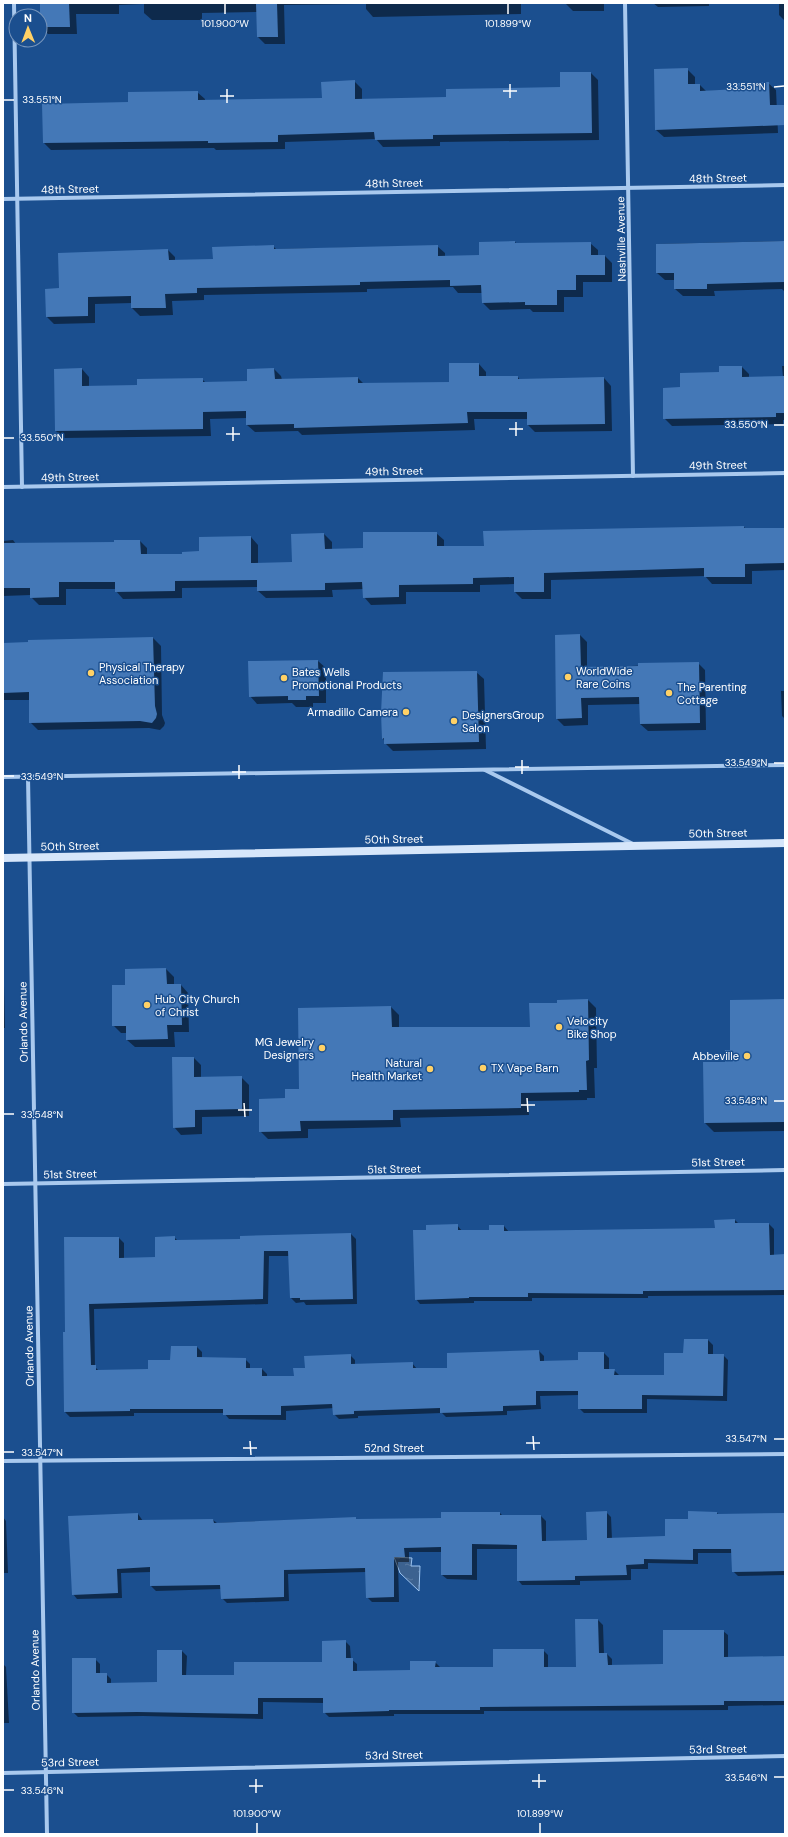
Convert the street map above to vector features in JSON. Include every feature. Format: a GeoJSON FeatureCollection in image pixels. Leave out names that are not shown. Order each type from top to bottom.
{"type":"FeatureCollection","features":[{"type":"Feature","properties":{"kind":"main road","name":"50th Street"},"geometry":{"type":"LineString","coordinates":[[3,858],[785,843]]}},
{"type":"Feature","properties":{"kind":"street"},"geometry":{"type":"LineString","coordinates":[[14,3],[22,487]]}},
{"type":"Feature","properties":{"kind":"street","name":"Nashville Avenue"},"geometry":{"type":"LineString","coordinates":[[625,3],[634,476]]}},
{"type":"Feature","properties":{"kind":"street","name":"48th Street"},"geometry":{"type":"LineString","coordinates":[[3,200],[785,185]]}},
{"type":"Feature","properties":{"kind":"street","name":"49th Street"},"geometry":{"type":"LineString","coordinates":[[3,487],[785,473]]}},
{"type":"Feature","properties":{"kind":"street"},"geometry":{"type":"LineString","coordinates":[[3,777],[785,765]]}},
{"type":"Feature","properties":{"kind":"street"},"geometry":{"type":"LineString","coordinates":[[484,769],[635,845]]}},
{"type":"Feature","properties":{"kind":"street","name":"Orlando Avenue"},"geometry":{"type":"LineString","coordinates":[[28,777],[28,858],[47,1834]]}},
{"type":"Feature","properties":{"kind":"street","name":"51st Street"},"geometry":{"type":"LineString","coordinates":[[3,1184],[785,1170]]}},
{"type":"Feature","properties":{"kind":"street","name":"52nd Street"},"geometry":{"type":"LineString","coordinates":[[3,1461],[785,1454]]}},
{"type":"Feature","properties":{"kind":"street","name":"53rd Street"},"geometry":{"type":"LineString","coordinates":[[3,1773],[785,1756]]}},
{"type":"Feature","properties":{"kind":"water"},"geometry":{"type":"Polygon","coordinates":[[[394,1557],[412,1558],[411,1566],[420,1566],[419,1591],[400,1573],[394,1557]]]}},
{"type":"Feature","properties":{"kind":"building"},"geometry":{"type":"Polygon","coordinates":[[[40,3],[69,3],[70,27],[48,27],[48,8],[40,8],[40,3]]]}},
{"type":"Feature","properties":{"kind":"building"},"geometry":{"type":"Polygon","coordinates":[[[256,3],[277,3],[278,37],[257,37],[256,3]]]}},
{"type":"Feature","properties":{"kind":"building"},"geometry":{"type":"Polygon","coordinates":[[[688,68],[688,84],[700,84],[700,91],[738,89],[738,83],[769,82],[770,105],[785,105],[785,125],[655,130],[654,69],[688,68]]]}},
{"type":"Feature","properties":{"kind":"building"},"geometry":{"type":"Polygon","coordinates":[[[560,72],[591,72],[592,133],[433,135],[433,139],[375,140],[374,132],[278,135],[278,142],[208,143],[208,141],[43,143],[42,104],[128,102],[128,92],[198,91],[198,100],[322,98],[321,82],[355,80],[355,99],[446,97],[446,89],[560,87],[560,72]]]}},
{"type":"Feature","properties":{"kind":"building"},"geometry":{"type":"Polygon","coordinates":[[[515,241],[515,243],[591,242],[591,255],[605,255],[605,275],[576,275],[576,290],[557,290],[557,305],[525,305],[525,302],[482,303],[481,285],[450,286],[450,280],[360,282],[360,285],[197,288],[197,293],[165,294],[166,308],[131,308],[131,296],[88,297],[88,316],[46,317],[45,289],[59,288],[58,253],[168,249],[169,260],[213,259],[212,247],[274,245],[274,249],[438,245],[438,256],[479,255],[479,242],[515,241]]]}},
{"type":"Feature","properties":{"kind":"building"},"geometry":{"type":"Polygon","coordinates":[[[785,241],[785,282],[707,284],[707,289],[674,289],[674,273],[656,273],[656,244],[785,241]]]}},
{"type":"Feature","properties":{"kind":"building"},"geometry":{"type":"Polygon","coordinates":[[[449,363],[479,363],[479,376],[518,376],[518,379],[604,377],[605,424],[527,425],[527,412],[467,412],[468,423],[294,428],[294,424],[246,425],[246,411],[203,412],[203,429],[55,431],[54,369],[82,368],[82,386],[137,385],[137,379],[203,378],[203,382],[247,381],[247,369],[274,368],[275,379],[358,377],[358,383],[449,382],[449,363]]]}},
{"type":"Feature","properties":{"kind":"building"},"geometry":{"type":"Polygon","coordinates":[[[719,366],[742,366],[742,377],[785,376],[785,413],[776,413],[776,417],[663,419],[663,388],[680,387],[680,373],[719,372],[719,366]]]}},
{"type":"Feature","properties":{"kind":"building"},"geometry":{"type":"Polygon","coordinates":[[[744,526],[744,528],[785,528],[785,563],[745,564],[745,577],[704,577],[704,568],[544,573],[544,592],[514,592],[514,577],[473,578],[473,584],[399,585],[399,597],[363,598],[362,582],[325,583],[325,590],[257,591],[257,580],[175,581],[175,591],[115,592],[115,582],[59,582],[59,597],[30,598],[30,588],[3,588],[3,543],[114,542],[114,540],[140,540],[141,554],[182,554],[182,552],[199,551],[199,537],[251,536],[251,563],[292,562],[291,534],[324,533],[325,549],[363,548],[363,532],[437,532],[437,546],[484,546],[483,531],[744,526]]]}},
{"type":"Feature","properties":{"kind":"building"},"geometry":{"type":"Polygon","coordinates":[[[580,634],[581,667],[638,666],[638,663],[699,662],[700,723],[640,724],[639,697],[581,698],[582,718],[556,719],[555,635],[580,634]]]}},
{"type":"Feature","properties":{"kind":"building","name":"Physical Therapy Association"},"geometry":{"type":"Polygon","coordinates":[[[153,637],[155,706],[157,714],[152,723],[140,721],[29,723],[29,692],[3,693],[3,643],[28,642],[28,640],[153,637]]]}},
{"type":"Feature","properties":{"kind":"building","name":"Bates Wells Promotional Products"},"geometry":{"type":"Polygon","coordinates":[[[318,660],[319,696],[306,696],[306,700],[288,700],[288,696],[249,697],[248,661],[318,660]]]}},
{"type":"Feature","properties":{"kind":"building"},"geometry":{"type":"Polygon","coordinates":[[[477,671],[479,742],[384,744],[384,738],[382,739],[381,713],[383,672],[477,671]]]}},
{"type":"Feature","properties":{"kind":"building","name":"Hub City Church of Christ"},"geometry":{"type":"Polygon","coordinates":[[[166,968],[167,984],[181,984],[182,1025],[167,1025],[168,1039],[126,1040],[126,1026],[112,1026],[112,985],[125,985],[125,969],[166,968]]]}},
{"type":"Feature","properties":{"kind":"building"},"geometry":{"type":"Polygon","coordinates":[[[588,999],[589,1060],[586,1061],[587,1090],[579,1090],[579,1092],[521,1093],[521,1108],[393,1110],[393,1120],[300,1121],[301,1131],[259,1132],[259,1099],[285,1098],[285,1089],[299,1089],[298,1008],[391,1006],[392,1027],[530,1027],[529,1003],[557,1003],[557,1000],[588,999]]]}},
{"type":"Feature","properties":{"kind":"building","name":"Abbeville"},"geometry":{"type":"Polygon","coordinates":[[[785,999],[785,1122],[704,1123],[703,1062],[725,1062],[725,1050],[730,1050],[730,1000],[785,999]]]}},
{"type":"Feature","properties":{"kind":"building"},"geometry":{"type":"Polygon","coordinates":[[[172,1057],[194,1057],[194,1077],[242,1076],[242,1109],[195,1110],[195,1127],[173,1128],[172,1057]]]}},
{"type":"Feature","properties":{"kind":"building"},"geometry":{"type":"Polygon","coordinates":[[[735,1219],[735,1223],[769,1223],[770,1255],[785,1254],[785,1290],[643,1291],[643,1294],[528,1293],[528,1297],[469,1297],[415,1300],[413,1230],[426,1230],[426,1225],[458,1224],[458,1230],[489,1230],[489,1225],[504,1225],[504,1231],[715,1228],[714,1220],[735,1219]]]}},
{"type":"Feature","properties":{"kind":"building"},"geometry":{"type":"Polygon","coordinates":[[[351,1233],[353,1299],[300,1300],[300,1298],[290,1298],[288,1251],[264,1251],[263,1299],[89,1304],[91,1365],[96,1365],[96,1370],[148,1369],[148,1360],[170,1360],[171,1346],[197,1346],[197,1357],[246,1358],[246,1368],[262,1368],[262,1376],[294,1376],[293,1368],[305,1368],[304,1356],[351,1354],[351,1364],[413,1362],[413,1368],[447,1368],[447,1353],[539,1350],[540,1361],[578,1360],[578,1352],[604,1352],[604,1369],[615,1369],[614,1375],[664,1375],[664,1353],[683,1353],[684,1339],[708,1339],[708,1354],[724,1354],[723,1396],[642,1395],[642,1409],[578,1409],[578,1391],[536,1391],[536,1405],[503,1406],[503,1411],[440,1413],[440,1408],[354,1411],[354,1414],[333,1415],[332,1404],[281,1406],[281,1415],[223,1415],[223,1409],[130,1409],[130,1411],[64,1412],[64,1237],[119,1237],[119,1258],[155,1257],[155,1237],[175,1236],[175,1240],[240,1239],[240,1236],[351,1233]]]}},
{"type":"Feature","properties":{"kind":"building"},"geometry":{"type":"Polygon","coordinates":[[[607,1511],[607,1538],[665,1536],[665,1519],[688,1519],[688,1511],[717,1512],[717,1514],[785,1513],[785,1571],[732,1572],[731,1549],[693,1549],[693,1560],[644,1559],[644,1564],[626,1565],[627,1575],[575,1576],[575,1580],[517,1581],[517,1545],[472,1544],[472,1575],[441,1575],[441,1547],[404,1548],[405,1557],[394,1557],[394,1597],[366,1598],[365,1568],[284,1570],[284,1597],[221,1599],[220,1585],[150,1586],[150,1567],[117,1569],[118,1593],[72,1595],[68,1516],[138,1513],[138,1520],[213,1519],[214,1523],[356,1517],[356,1519],[441,1518],[441,1512],[500,1512],[500,1515],[541,1515],[542,1541],[587,1540],[586,1512],[607,1511]]]}},
{"type":"Feature","properties":{"kind":"building"},"geometry":{"type":"Polygon","coordinates":[[[575,1619],[598,1619],[599,1653],[607,1653],[608,1665],[663,1664],[663,1630],[724,1630],[724,1657],[785,1656],[785,1701],[724,1701],[724,1705],[480,1707],[480,1710],[389,1710],[323,1713],[323,1698],[258,1698],[258,1714],[137,1712],[72,1713],[72,1658],[96,1658],[96,1673],[107,1673],[107,1683],[157,1682],[157,1650],[182,1650],[182,1675],[234,1675],[234,1662],[322,1662],[322,1641],[346,1640],[346,1658],[353,1658],[353,1671],[410,1670],[410,1661],[436,1661],[435,1667],[493,1667],[493,1649],[544,1649],[544,1667],[576,1667],[575,1619]]]}},
{"type":"Feature","properties":{"kind":"place","name":"Physical Therapy Association"},"geometry":{"type":"Point","coordinates":[91,673]}},
{"type":"Feature","properties":{"kind":"place","name":"WorldWide Rare Coins"},"geometry":{"type":"Point","coordinates":[568,677]}},
{"type":"Feature","properties":{"kind":"place","name":"Bates Wells Promotional Products"},"geometry":{"type":"Point","coordinates":[284,678]}},
{"type":"Feature","properties":{"kind":"place","name":"The Parenting Cottage"},"geometry":{"type":"Point","coordinates":[669,693]}},
{"type":"Feature","properties":{"kind":"place","name":"Armadillo Camera"},"geometry":{"type":"Point","coordinates":[406,712]}},
{"type":"Feature","properties":{"kind":"place","name":"DesignersGroup Salon"},"geometry":{"type":"Point","coordinates":[454,721]}},
{"type":"Feature","properties":{"kind":"place","name":"Hub City Church of Christ"},"geometry":{"type":"Point","coordinates":[147,1005]}},
{"type":"Feature","properties":{"kind":"place","name":"Velocity Bike Shop"},"geometry":{"type":"Point","coordinates":[559,1027]}},
{"type":"Feature","properties":{"kind":"place","name":"MG Jewelry Designers"},"geometry":{"type":"Point","coordinates":[322,1048]}},
{"type":"Feature","properties":{"kind":"place","name":"Abbeville"},"geometry":{"type":"Point","coordinates":[747,1056]}},
{"type":"Feature","properties":{"kind":"place","name":"TX Vape Barn"},"geometry":{"type":"Point","coordinates":[483,1068]}},
{"type":"Feature","properties":{"kind":"place","name":"Natural Health Market"},"geometry":{"type":"Point","coordinates":[430,1069]}}]}
